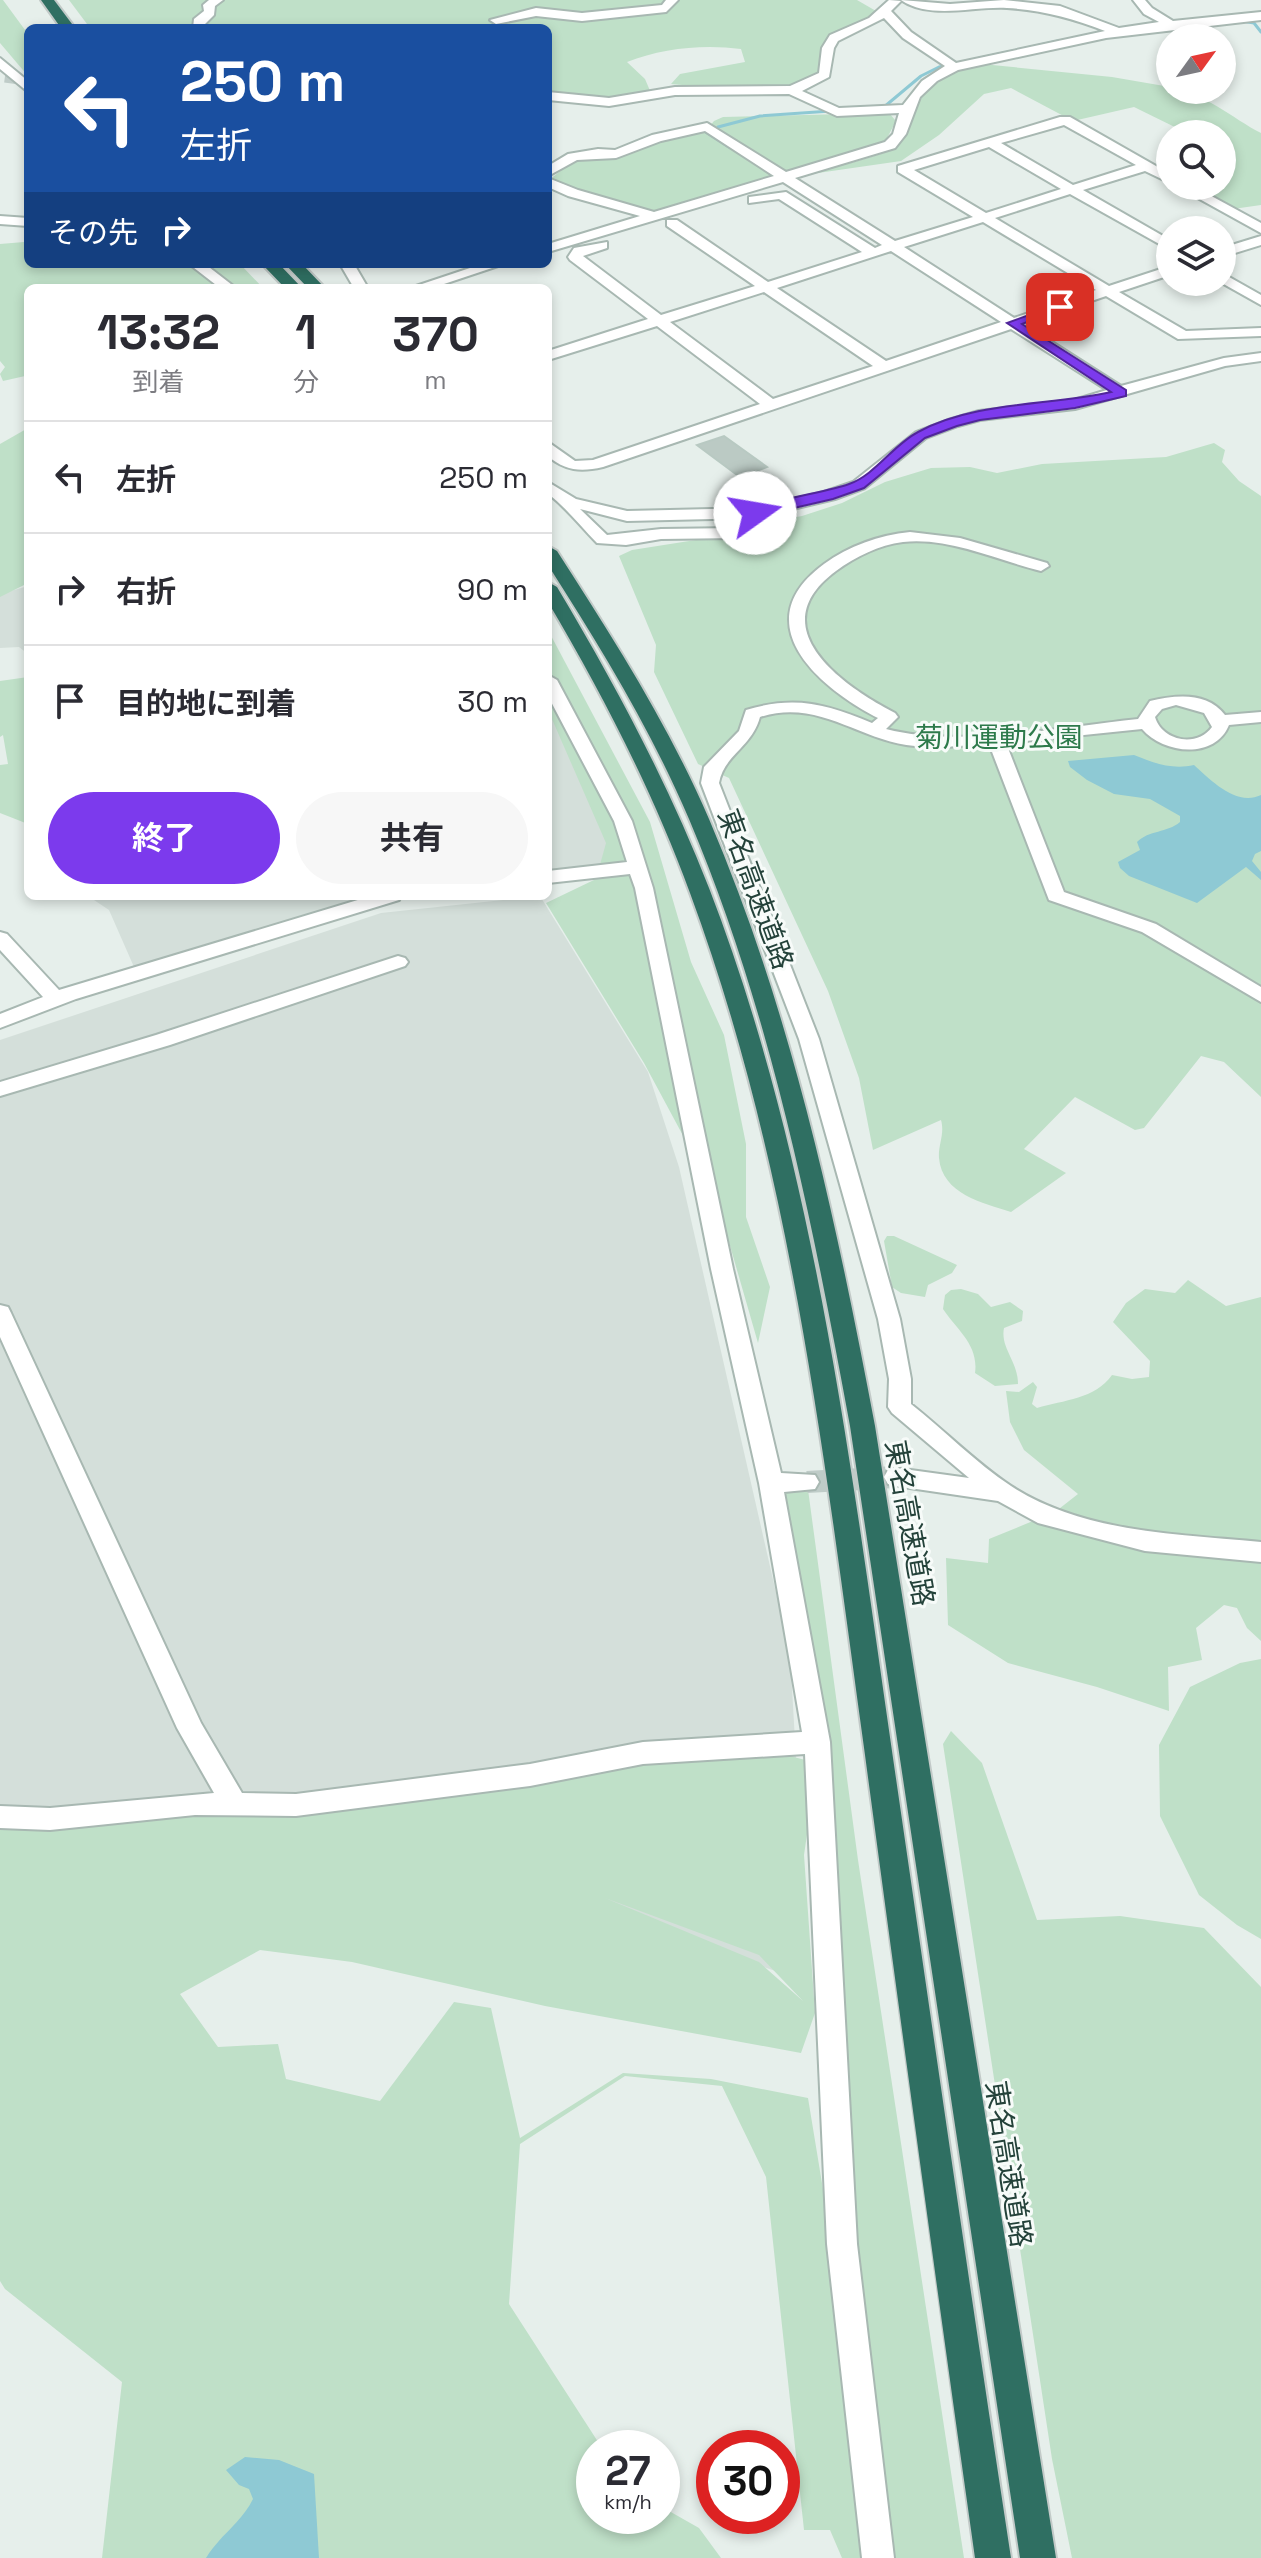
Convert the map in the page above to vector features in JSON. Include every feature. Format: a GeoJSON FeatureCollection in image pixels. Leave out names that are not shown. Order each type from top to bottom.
{"type":"FeatureCollection","features":[{"type":"Feature","properties":{"kind":"highway"},"geometry":{"type":"LineString","coordinates":[[47,0],[65,24]]}},
{"type":"Feature","properties":{"kind":"highway"},"geometry":{"type":"LineString","coordinates":[[274,268],[290,284]]}},
{"type":"Feature","properties":{"kind":"highway"},"geometry":{"type":"LineString","coordinates":[[297,268],[313,284]]}},
{"type":"Feature","properties":{"kind":"highway","name":"東名高速道路"},"geometry":{"type":"LineString","coordinates":[[552,556],[617,659],[658,734],[699,823],[742,933],[790,1089],[829,1254],[876,1506],[1038,2558]]}},
{"type":"Feature","properties":{"kind":"highway","name":"東名高速道路"},"geometry":{"type":"LineString","coordinates":[[552,594],[634,738],[674,827],[716,936],[761,1093],[795,1241],[843,1509],[993,2558]]}},
{"type":"Feature","properties":{"kind":"street"},"geometry":{"type":"LineString","coordinates":[[199,24],[200,19],[210,12],[209,5],[217,0]]}},
{"type":"Feature","properties":{"kind":"street"},"geometry":{"type":"LineString","coordinates":[[496,20],[536,12],[582,17],[635,13],[666,8],[672,0]]}},
{"type":"Feature","properties":{"kind":"street"},"geometry":{"type":"LineString","coordinates":[[552,96],[609,102],[675,91],[791,90],[822,78],[827,69],[826,49],[832,39],[874,21],[896,0]]}},
{"type":"Feature","properties":{"kind":"street"},"geometry":{"type":"LineString","coordinates":[[907,0],[950,8],[1004,4],[1060,10],[1116,30]]}},
{"type":"Feature","properties":{"kind":"street"},"geometry":{"type":"LineString","coordinates":[[1139,0],[1148,11],[1169,23]]}},
{"type":"Feature","properties":{"kind":"street"},"geometry":{"type":"LineString","coordinates":[[552,247],[877,150],[899,138],[907,109],[930,78],[951,65],[1116,30],[1261,13],[1257,0]]}},
{"type":"Feature","properties":{"kind":"street"},"geometry":{"type":"LineString","coordinates":[[1181,7],[1198,19]]}},
{"type":"Feature","properties":{"kind":"street"},"geometry":{"type":"LineString","coordinates":[[884,11],[907,35],[951,65]]}},
{"type":"Feature","properties":{"kind":"street"},"geometry":{"type":"LineString","coordinates":[[0,62],[24,84]]}},
{"type":"Feature","properties":{"kind":"street"},"geometry":{"type":"LineString","coordinates":[[791,90],[832,110],[907,109]]}},
{"type":"Feature","properties":{"kind":"street"},"geometry":{"type":"LineString","coordinates":[[1156,171],[1065,120],[903,169],[1183,336],[1261,332]]}},
{"type":"Feature","properties":{"kind":"street"},"geometry":{"type":"LineString","coordinates":[[552,170],[573,157],[616,154],[657,138],[707,127],[1121,393]]}},
{"type":"Feature","properties":{"kind":"street"},"geometry":{"type":"LineString","coordinates":[[989,142],[1156,238]]}},
{"type":"Feature","properties":{"kind":"street"},"geometry":{"type":"LineString","coordinates":[[552,355],[1146,166]]}},
{"type":"Feature","properties":{"kind":"street"},"geometry":{"type":"LineString","coordinates":[[552,184],[573,193],[657,216]]}},
{"type":"Feature","properties":{"kind":"street"},"geometry":{"type":"LineString","coordinates":[[772,406],[575,257],[579,251],[772,194],[781,195],[874,253]]}},
{"type":"Feature","properties":{"kind":"street"},"geometry":{"type":"LineString","coordinates":[[1208,200],[1261,229]]}},
{"type":"Feature","properties":{"kind":"street"},"geometry":{"type":"LineString","coordinates":[[0,220],[24,222]]}},
{"type":"Feature","properties":{"kind":"street"},"geometry":{"type":"LineString","coordinates":[[672,223],[885,367]]}},
{"type":"Feature","properties":{"kind":"street"},"geometry":{"type":"LineString","coordinates":[[1236,248],[1261,240]]}},
{"type":"Feature","properties":{"kind":"street"},"geometry":{"type":"LineString","coordinates":[[552,241],[565,243]]}},
{"type":"Feature","properties":{"kind":"street"},"geometry":{"type":"LineString","coordinates":[[202,268],[224,284]]}},
{"type":"Feature","properties":{"kind":"street"},"geometry":{"type":"LineString","coordinates":[[430,284],[484,268]]}},
{"type":"Feature","properties":{"kind":"street"},"geometry":{"type":"LineString","coordinates":[[552,451],[565,465],[582,468],[1156,275]]}},
{"type":"Feature","properties":{"kind":"street"},"geometry":{"type":"LineString","coordinates":[[1236,286],[1261,301]]}},
{"type":"Feature","properties":{"kind":"street"},"geometry":{"type":"LineString","coordinates":[[552,490],[570,502],[627,516],[755,513],[829,496],[859,485],[921,435],[953,423],[979,416],[1075,404],[1212,365],[1261,357]]}},
{"type":"Feature","properties":{"kind":"street"},"geometry":{"type":"LineString","coordinates":[[570,502],[572,510],[603,540],[661,534],[737,533]]}},
{"type":"Feature","properties":{"kind":"street"},"geometry":{"type":"LineString","coordinates":[[875,730],[889,717],[854,699],[817,670],[799,639],[795,622],[798,606],[805,589],[820,574],[865,548],[908,537],[948,540],[1041,566]]}},
{"type":"Feature","properties":{"kind":"street"},"geometry":{"type":"LineString","coordinates":[[552,688],[623,821],[637,867],[674,1023],[722,1269],[771,1483],[817,1742],[842,2244],[878,2558]]}},
{"type":"Feature","properties":{"kind":"street"},"geometry":{"type":"LineString","coordinates":[[1176,700],[1199,704],[1216,714],[1220,721],[1218,734],[1212,739],[1191,744],[1168,741],[1146,723],[1149,710],[1176,700]]}},
{"type":"Feature","properties":{"kind":"street"},"geometry":{"type":"LineString","coordinates":[[1146,723],[996,739],[915,741],[875,730],[823,709],[758,710],[752,714],[747,733],[713,767],[710,783],[782,962],[814,1054],[889,1319],[900,1379],[900,1407],[1002,1492],[1046,1516],[1145,1541],[1261,1552]]}},
{"type":"Feature","properties":{"kind":"street"},"geometry":{"type":"LineString","coordinates":[[1220,721],[1261,717]]}},
{"type":"Feature","properties":{"kind":"street"},"geometry":{"type":"LineString","coordinates":[[996,739],[1056,896],[1149,928],[1261,996]]}},
{"type":"Feature","properties":{"kind":"street"},"geometry":{"type":"LineString","coordinates":[[552,877],[637,867]]}},
{"type":"Feature","properties":{"kind":"street"},"geometry":{"type":"LineString","coordinates":[[0,1021],[56,999],[377,900]]}},
{"type":"Feature","properties":{"kind":"street"},"geometry":{"type":"LineString","coordinates":[[0,938],[56,999]]}},
{"type":"Feature","properties":{"kind":"street"},"geometry":{"type":"LineString","coordinates":[[0,1089],[163,1040],[398,962]]}},
{"type":"Feature","properties":{"kind":"street"},"geometry":{"type":"LineString","coordinates":[[0,1313],[190,1728],[234,1804]]}},
{"type":"Feature","properties":{"kind":"street"},"geometry":{"type":"LineString","coordinates":[[896,1477],[1002,1492]]}},
{"type":"Feature","properties":{"kind":"street"},"geometry":{"type":"LineString","coordinates":[[771,1483],[807,1482]]}},
{"type":"Feature","properties":{"kind":"street"},"geometry":{"type":"LineString","coordinates":[[0,1817],[50,1819],[195,1804],[296,1805],[409,1793],[530,1775],[643,1753],[817,1742]]}},
{"type":"Feature","properties":{"kind":"shaded area"},"geometry":{"type":"Polygon","coordinates":[[[24,587],[24,651],[19,647],[0,648],[0,594],[24,587]]]}},
{"type":"Feature","properties":{"kind":"shaded area"},"geometry":{"type":"Polygon","coordinates":[[[552,697],[622,863],[552,871],[552,697]]]}},
{"type":"Feature","properties":{"kind":"shaded area"},"geometry":{"type":"Polygon","coordinates":[[[94,900],[363,900],[134,967],[109,910],[94,900]]]}},
{"type":"Feature","properties":{"kind":"shaded area"},"geometry":{"type":"Polygon","coordinates":[[[503,900],[542,900],[648,1072],[679,1167],[790,1654],[809,1982],[343,1829],[0,1849],[0,1040],[381,913],[503,900]]]}},
{"type":"Feature","properties":{"kind":"green space"},"geometry":{"type":"Polygon","coordinates":[[[0,0],[3,0],[24,29],[24,71],[0,43],[0,0]]]}},
{"type":"Feature","properties":{"kind":"green space"},"geometry":{"type":"Polygon","coordinates":[[[69,0],[857,0],[876,11],[868,20],[828,37],[821,51],[823,65],[812,78],[796,85],[742,89],[671,84],[680,74],[745,62],[741,49],[698,47],[654,53],[627,62],[645,79],[651,93],[590,100],[552,95],[552,24],[87,24],[69,0]]]}},
{"type":"Feature","properties":{"kind":"green space"},"geometry":{"type":"Polygon","coordinates":[[[982,64],[1112,77],[1156,85],[1156,104],[1212,104],[1261,133],[1261,205],[1233,209],[1217,200],[1236,200],[1236,120],[1160,120],[1134,107],[1073,121],[1011,88],[984,94],[939,135],[901,161],[804,175],[894,148],[906,134],[915,105],[926,88],[962,68],[982,64]]]}},
{"type":"Feature","properties":{"kind":"green space"},"geometry":{"type":"Polygon","coordinates":[[[889,113],[896,121],[885,142],[652,212],[552,182],[552,178],[574,160],[638,150],[709,127],[723,117],[889,113]]]}},
{"type":"Feature","properties":{"kind":"green space"},"geometry":{"type":"Polygon","coordinates":[[[24,242],[24,268],[244,268],[259,284],[24,284],[24,376],[3,381],[0,374],[5,367],[0,361],[0,244],[24,242]]]}},
{"type":"Feature","properties":{"kind":"green space"},"geometry":{"type":"Polygon","coordinates":[[[24,430],[24,585],[0,597],[0,444],[24,430]]]}},
{"type":"Feature","properties":{"kind":"green space","name":"菊川運動公園"},"geometry":{"type":"Polygon","coordinates":[[[1214,443],[1225,450],[1222,462],[1239,481],[1261,496],[1261,1097],[1224,1062],[1201,1056],[1144,1128],[1135,1130],[1075,1097],[1024,1149],[1066,1173],[1011,1212],[966,1195],[948,1180],[939,1158],[941,1120],[873,1150],[859,1078],[828,991],[729,778],[698,764],[654,672],[656,645],[619,556],[632,550],[721,536],[756,524],[802,516],[842,503],[885,482],[931,468],[970,467],[997,473],[1042,464],[1166,457],[1214,443]]]}},
{"type":"Feature","properties":{"kind":"green space"},"geometry":{"type":"Polygon","coordinates":[[[552,638],[650,822],[691,962],[724,1035],[746,1144],[746,1217],[770,1287],[758,1343],[716,1197],[644,1063],[546,903],[596,879],[606,843],[552,719],[552,638]]]}},
{"type":"Feature","properties":{"kind":"green space"},"geometry":{"type":"Polygon","coordinates":[[[24,678],[24,822],[0,813],[0,765],[8,764],[3,735],[0,737],[0,681],[24,678]]]}},
{"type":"Feature","properties":{"kind":"green space"},"geometry":{"type":"Polygon","coordinates":[[[887,1236],[894,1236],[957,1265],[952,1273],[928,1285],[925,1297],[901,1293],[892,1287],[884,1241],[887,1236]]]}},
{"type":"Feature","properties":{"kind":"green space"},"geometry":{"type":"Polygon","coordinates":[[[1188,1280],[1226,1306],[1261,1297],[1261,1641],[1247,1628],[1237,1608],[1224,1605],[1196,1628],[1202,1660],[1168,1667],[1169,1711],[1097,1687],[1008,1663],[948,1625],[946,1558],[988,1563],[989,1539],[1055,1512],[1078,1494],[1024,1450],[1010,1422],[1006,1391],[1019,1392],[1033,1382],[1037,1387],[1032,1404],[1037,1408],[1088,1394],[1112,1375],[1132,1379],[1149,1377],[1150,1361],[1113,1322],[1126,1303],[1145,1289],[1175,1293],[1188,1280]]]}},
{"type":"Feature","properties":{"kind":"green space"},"geometry":{"type":"Polygon","coordinates":[[[961,1289],[978,1294],[991,1307],[1010,1302],[1023,1311],[1022,1321],[1004,1328],[1003,1335],[1018,1384],[995,1386],[975,1373],[974,1354],[966,1338],[943,1309],[945,1295],[951,1290],[961,1289]]]}},
{"type":"Feature","properties":{"kind":"green space"},"geometry":{"type":"Polygon","coordinates":[[[807,1482],[858,1860],[964,2558],[842,2558],[830,2530],[804,2530],[800,2493],[800,2430],[793,2430],[766,2177],[722,2086],[625,2076],[520,2144],[509,2304],[590,2430],[576,2430],[576,2534],[680,2534],[680,2517],[696,2526],[696,2534],[703,2534],[721,2558],[102,2558],[122,2382],[5,2289],[0,2281],[0,1818],[234,1804],[751,1746],[813,1762],[771,1483],[807,1482]],[[814,1786],[804,1855],[815,2013],[801,2053],[545,2006],[352,1962],[260,1950],[180,1994],[218,2047],[278,2044],[286,2079],[380,2101],[454,2002],[491,2008],[520,2138],[623,2073],[711,2079],[808,2098],[865,2445],[814,1786]],[[605,1898],[759,1962],[803,2001],[759,1955],[605,1898]]]}},
{"type":"Feature","properties":{"kind":"green space"},"geometry":{"type":"Polygon","coordinates":[[[1261,1659],[1261,1939],[1237,1925],[1199,1895],[1160,1816],[1159,1745],[1190,1687],[1240,1663],[1261,1659]]]}},
{"type":"Feature","properties":{"kind":"green space"},"geometry":{"type":"Polygon","coordinates":[[[951,1731],[982,1763],[1037,1920],[1120,1916],[1204,1928],[1261,1987],[1261,2558],[1072,2558],[1052,2459],[943,1744],[951,1731]]]}},
{"type":"Feature","properties":{"kind":"water"},"geometry":{"type":"Polygon","coordinates":[[[1134,755],[1171,766],[1194,765],[1233,795],[1252,798],[1261,795],[1261,851],[1255,854],[1252,861],[1261,872],[1261,880],[1246,867],[1197,903],[1129,876],[1120,868],[1118,862],[1140,850],[1137,842],[1147,835],[1175,826],[1180,822],[1180,816],[1150,799],[1114,794],[1087,780],[1070,767],[1068,761],[1134,755]]]}},
{"type":"Feature","properties":{"kind":"water"},"geometry":{"type":"Polygon","coordinates":[[[245,2457],[279,2460],[314,2474],[319,2558],[206,2558],[253,2499],[249,2489],[239,2485],[226,2470],[245,2457]]]}},
{"type":"Feature","properties":{"kind":"building"},"geometry":{"type":"Polygon","coordinates":[[[724,436],[767,467],[740,477],[697,445],[724,436]]]}},
{"type":"Feature","properties":{"kind":"waterway"},"geometry":{"type":"LineString","coordinates":[[1242,21],[1254,23],[1261,32]]}},
{"type":"Feature","properties":{"kind":"waterway"},"geometry":{"type":"LineString","coordinates":[[884,107],[921,76],[939,67],[1058,41]]}},
{"type":"Feature","properties":{"kind":"waterway"},"geometry":{"type":"LineString","coordinates":[[718,127],[760,116],[831,111]]}},
{"type":"Feature","properties":{"kind":"waterway"},"geometry":{"type":"LineString","coordinates":[[706,132],[729,147]]}},
{"type":"Feature","properties":{"kind":"tunnel"},"geometry":{"type":"LineString","coordinates":[[5,76],[24,78]]}},
{"type":"Feature","properties":{"kind":"tunnel"},"geometry":{"type":"LineString","coordinates":[[807,1482],[896,1477]]}},
{"type":"Feature","properties":{"kind":"route"},"geometry":{"type":"LineString","coordinates":[[755,513],[829,496],[859,485],[921,435],[953,423],[979,416],[1075,404],[1121,393],[1013,323],[1060,307]]}}]}
